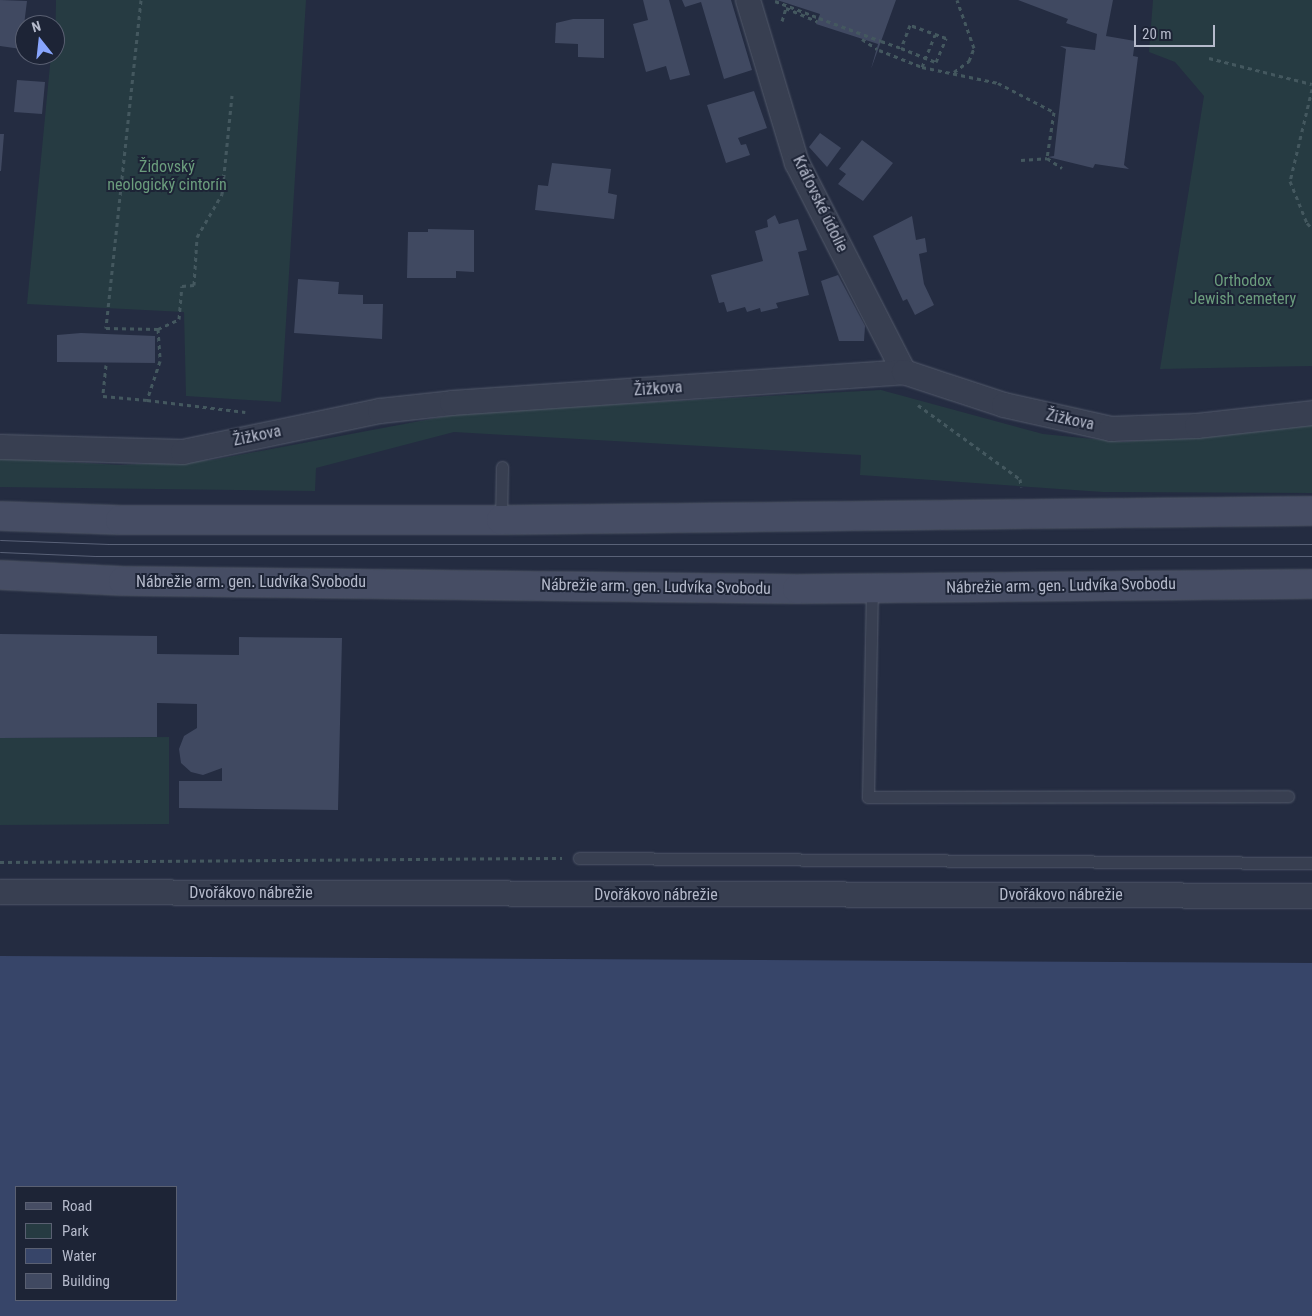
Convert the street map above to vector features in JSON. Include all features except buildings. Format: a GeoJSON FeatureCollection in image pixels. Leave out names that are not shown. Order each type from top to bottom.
{"type":"FeatureCollection","features":[{"type":"Feature","properties":{"kind":"main road"},"geometry":{"type":"LineString","coordinates":[[0,516],[120,520],[501,520],[1312,511]]}},
{"type":"Feature","properties":{"kind":"main road","name":"Nábrežie arm. gen. Ludvíka Svobodu"},"geometry":{"type":"LineString","coordinates":[[0,575],[123,581],[872,588],[1312,584]]}},
{"type":"Feature","properties":{"kind":"street","name":"Kráľovské údolie"},"geometry":{"type":"LineString","coordinates":[[748,0],[797,163],[904,372]]}},
{"type":"Feature","properties":{"kind":"street","name":"Žižkova"},"geometry":{"type":"LineString","coordinates":[[0,447],[183,452],[380,411],[452,403],[904,372],[1004,405],[1111,429],[1197,426],[1312,413]]}},
{"type":"Feature","properties":{"kind":"street","name":"Dvořákovo nábrežie"},"geometry":{"type":"LineString","coordinates":[[0,892],[1312,896]]}},
{"type":"Feature","properties":{"kind":"lane"},"geometry":{"type":"LineString","coordinates":[[501,520],[502,467]]}},
{"type":"Feature","properties":{"kind":"lane"},"geometry":{"type":"LineString","coordinates":[[872,588],[868,798],[1288,796]]}},
{"type":"Feature","properties":{"kind":"lane"},"geometry":{"type":"LineString","coordinates":[[579,858],[1312,863]]}},
{"type":"Feature","properties":{"kind":"path"},"geometry":{"type":"LineString","coordinates":[[141,0],[106,328],[158,329],[179,319],[182,286],[194,285],[197,237],[222,194],[232,96]]}},
{"type":"Feature","properties":{"kind":"path"},"geometry":{"type":"LineString","coordinates":[[771,0],[936,62],[946,38],[910,25],[901,48]]}},
{"type":"Feature","properties":{"kind":"path"},"geometry":{"type":"LineString","coordinates":[[954,73],[969,60],[974,48],[957,0]]}},
{"type":"Feature","properties":{"kind":"path"},"geometry":{"type":"LineString","coordinates":[[780,24],[786,8],[817,22]]}},
{"type":"Feature","properties":{"kind":"path"},"geometry":{"type":"LineString","coordinates":[[922,67],[935,34]]}},
{"type":"Feature","properties":{"kind":"path"},"geometry":{"type":"LineString","coordinates":[[862,39],[878,49],[922,67],[998,83],[1054,112],[1046,158]]}},
{"type":"Feature","properties":{"kind":"path"},"geometry":{"type":"LineString","coordinates":[[1209,58],[1312,84]]}},
{"type":"Feature","properties":{"kind":"path"},"geometry":{"type":"LineString","coordinates":[[1312,90],[1290,181],[1307,223],[1312,228]]}},
{"type":"Feature","properties":{"kind":"path"},"geometry":{"type":"LineString","coordinates":[[1021,160],[1046,158],[1062,168]]}},
{"type":"Feature","properties":{"kind":"path"},"geometry":{"type":"LineString","coordinates":[[147,400],[160,362],[158,329]]}},
{"type":"Feature","properties":{"kind":"path"},"geometry":{"type":"LineString","coordinates":[[106,365],[103,396],[254,413]]}},
{"type":"Feature","properties":{"kind":"path"},"geometry":{"type":"LineString","coordinates":[[910,400],[1020,479],[1022,495]]}},
{"type":"Feature","properties":{"kind":"path"},"geometry":{"type":"LineString","coordinates":[[0,862],[579,858]]}},
{"type":"Feature","properties":{"kind":"green space","name":"Židovský neologický cintorín"},"geometry":{"type":"Polygon","coordinates":[[[56,0],[306,0],[281,402],[186,396],[184,312],[27,304],[50,65],[65,65],[65,15],[56,15],[56,0]]]}},
{"type":"Feature","properties":{"kind":"green space","name":"Orthodox Jewish cemetery"},"geometry":{"type":"Polygon","coordinates":[[[1153,0],[1312,0],[1312,366],[1160,369],[1204,96],[1175,62],[1149,52],[1153,0]]]}},
{"type":"Feature","properties":{"kind":"green space"},"geometry":{"type":"Polygon","coordinates":[[[881,390],[1043,434],[1123,442],[1312,425],[1312,493],[1103,492],[860,475],[861,455],[454,432],[316,468],[315,491],[0,487],[0,458],[120,465],[212,460],[468,412],[881,390]]]}},
{"type":"Feature","properties":{"kind":"green space"},"geometry":{"type":"Polygon","coordinates":[[[169,737],[169,824],[0,825],[0,738],[169,737]]]}},
{"type":"Feature","properties":{"kind":"water"},"geometry":{"type":"Polygon","coordinates":[[[0,956],[1312,963],[1312,1316],[0,1316],[0,956]]]}},
{"type":"Feature","properties":{"kind":"tram line"},"geometry":{"type":"LineString","coordinates":[[0,540],[109,544],[1312,544]]}},
{"type":"Feature","properties":{"kind":"tram line"},"geometry":{"type":"LineString","coordinates":[[0,552],[95,556],[1312,556]]}}]}
